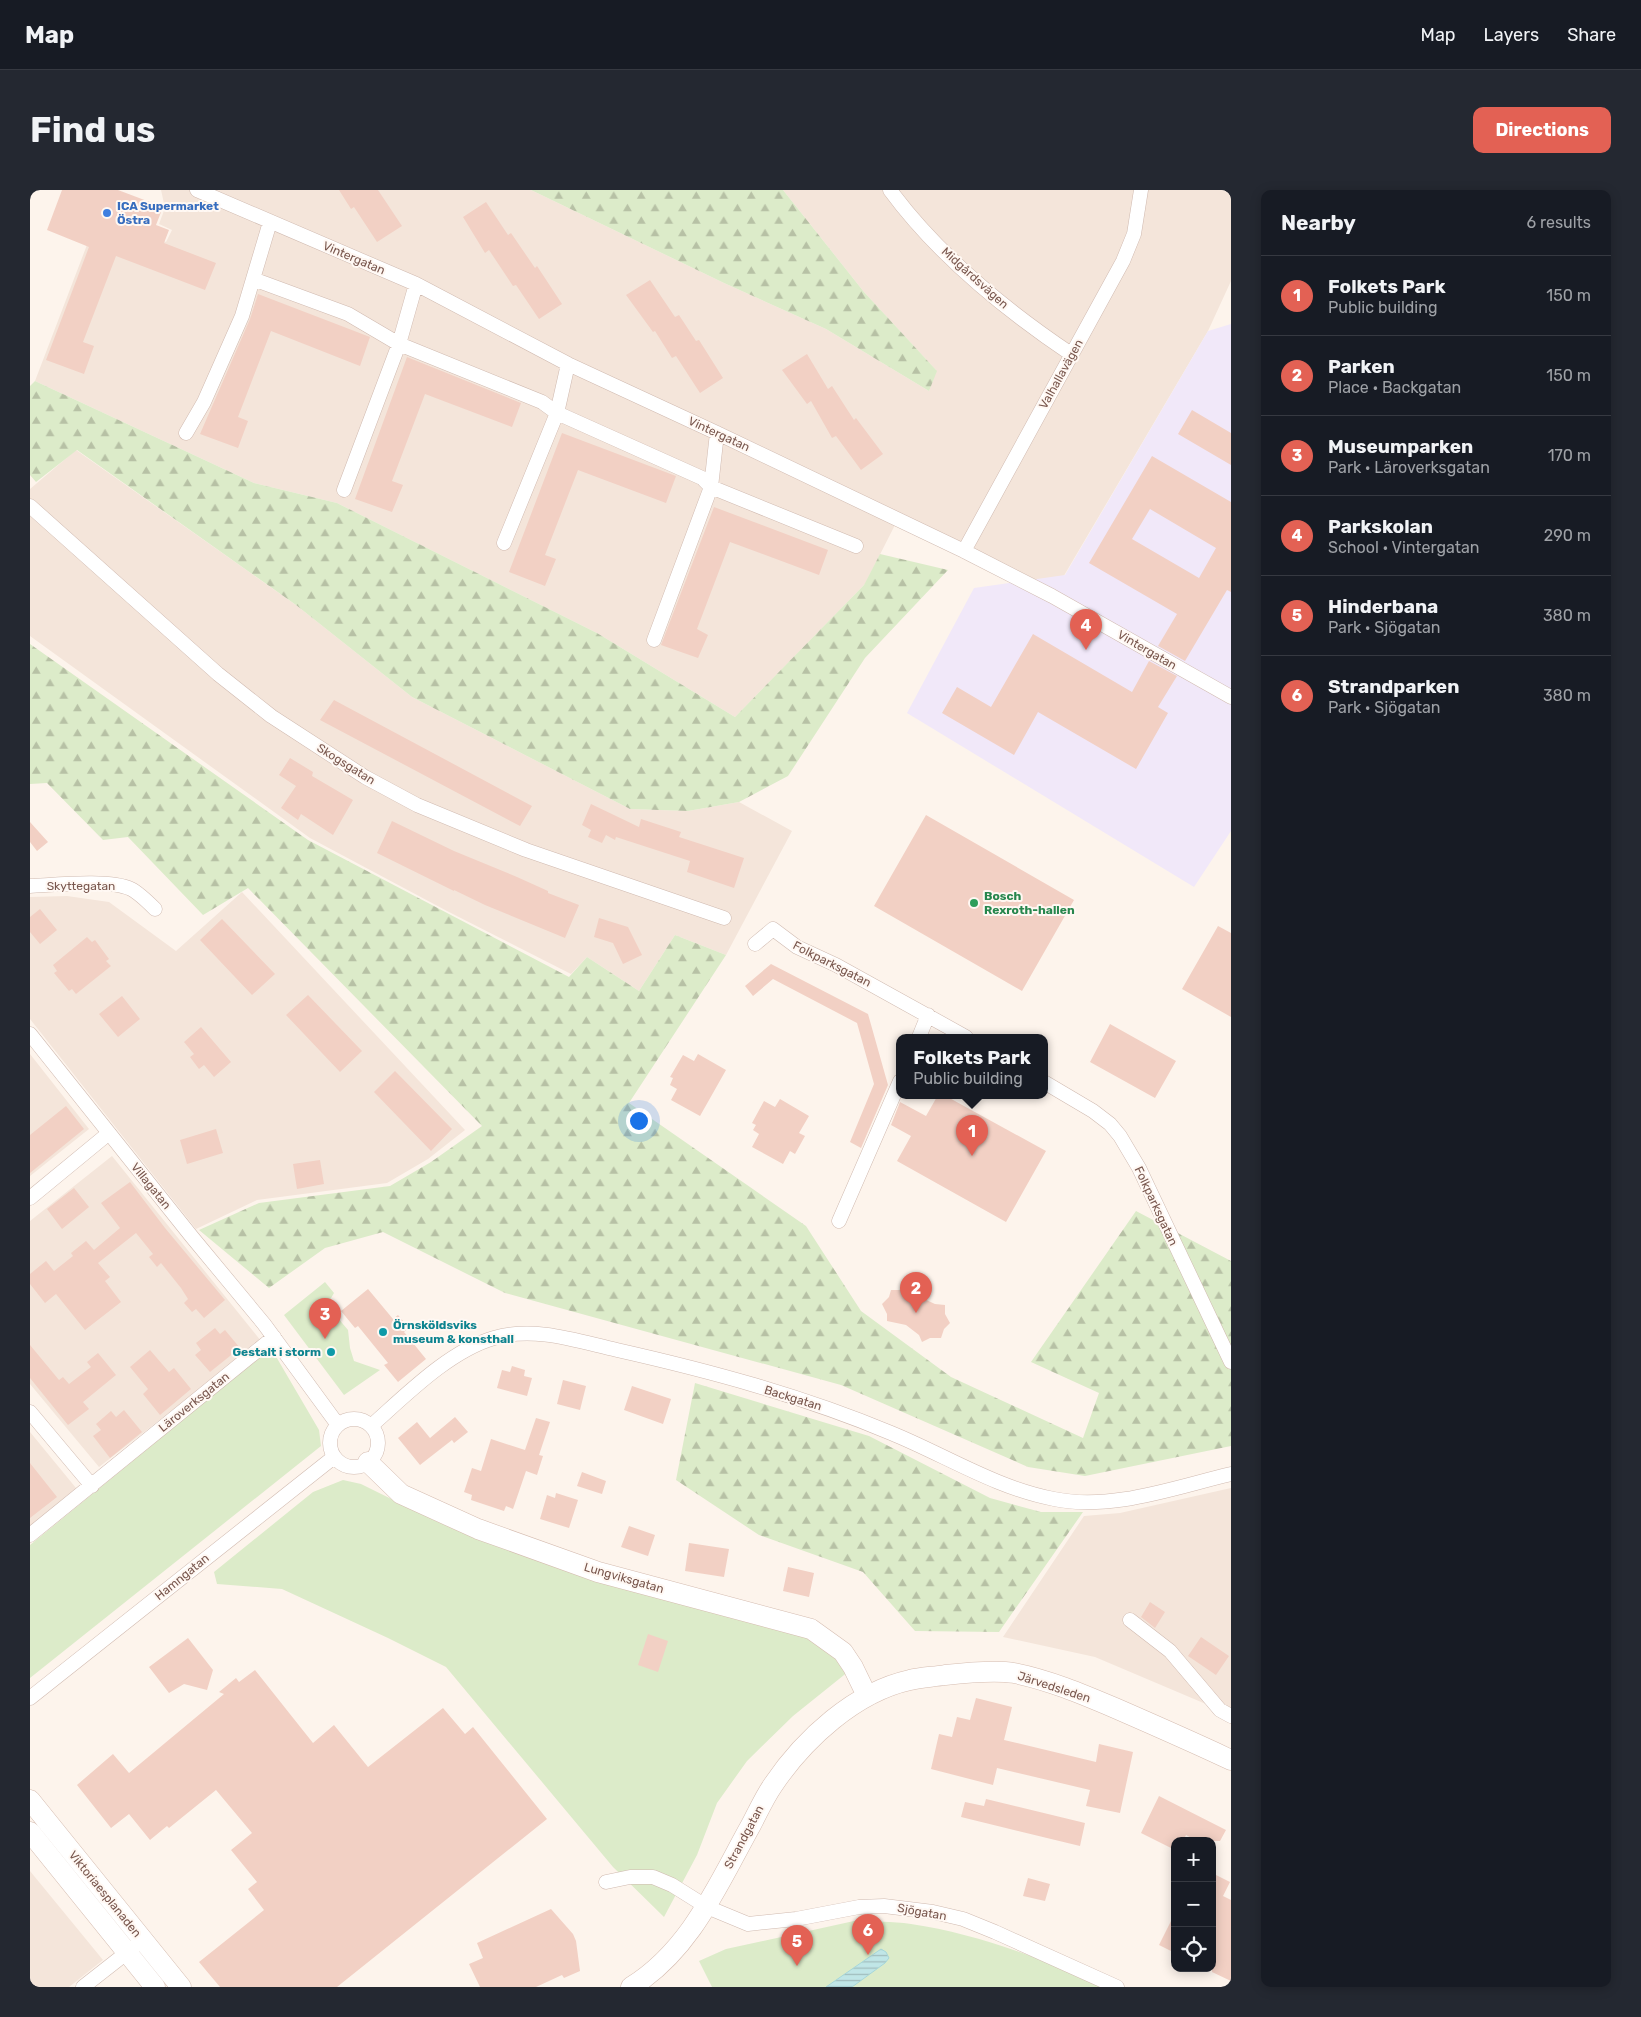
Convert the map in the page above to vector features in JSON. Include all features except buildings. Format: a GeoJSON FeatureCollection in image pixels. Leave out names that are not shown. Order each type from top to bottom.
{"type":"FeatureCollection","features":[{"type":"Feature","properties":{"kind":"main road","name":"Lungviksgatan"},"geometry":{"type":"LineString","coordinates":[[368,1462],[401,1494],[478,1529],[598,1572],[811,1629],[843,1652],[854,1667],[867,1696]]}},
{"type":"Feature","properties":{"kind":"main road","name":"Järvedsleden"},"geometry":{"type":"LineString","coordinates":[[867,1696],[909,1680],[957,1673],[1012,1673],[1071,1690],[1231,1760]]}},
{"type":"Feature","properties":{"kind":"main road","name":"Strandgatan"},"geometry":{"type":"LineString","coordinates":[[632,1987],[646,1978],[670,1956],[707,1908],[772,1787],[790,1762],[808,1741],[834,1718],[867,1696]]}},
{"type":"Feature","properties":{"kind":"main road","name":"Viktoriaesplanaden"},"geometry":{"type":"LineString","coordinates":[[30,1800],[181,1987]]}},
{"type":"Feature","properties":{"kind":"main road","name":"Viktoriaesplanaden"},"geometry":{"type":"LineString","coordinates":[[30,1832],[155,1987]]}},
{"type":"Feature","properties":{"kind":"street","name":"Vintergatan"},"geometry":{"type":"LineString","coordinates":[[197,190],[416,284],[568,364],[718,433],[964,552],[1052,596],[1231,697]]}},
{"type":"Feature","properties":{"kind":"street","name":"Midgårdsvägen"},"geometry":{"type":"LineString","coordinates":[[890,190],[956,262],[992,295],[1071,354]]}},
{"type":"Feature","properties":{"kind":"street","name":"Valhallavägen"},"geometry":{"type":"LineString","coordinates":[[964,552],[1123,260],[1134,234],[1141,190]]}},
{"type":"Feature","properties":{"kind":"street"},"geometry":{"type":"LineString","coordinates":[[186,433],[204,402],[242,316],[270,222]]}},
{"type":"Feature","properties":{"kind":"street"},"geometry":{"type":"LineString","coordinates":[[253,279],[348,314],[399,344],[542,402],[558,414],[702,478],[711,488],[856,546]]}},
{"type":"Feature","properties":{"kind":"street"},"geometry":{"type":"LineString","coordinates":[[344,490],[399,344],[416,284]]}},
{"type":"Feature","properties":{"kind":"street"},"geometry":{"type":"LineString","coordinates":[[504,543],[558,414],[568,364]]}},
{"type":"Feature","properties":{"kind":"street"},"geometry":{"type":"LineString","coordinates":[[654,640],[711,488],[718,433]]}},
{"type":"Feature","properties":{"kind":"street","name":"Skogsgatan"},"geometry":{"type":"LineString","coordinates":[[30,506],[218,674],[271,716],[365,777],[417,805],[526,850],[724,918]]}},
{"type":"Feature","properties":{"kind":"street","name":"Skyttegatan"},"geometry":{"type":"LineString","coordinates":[[30,886],[120,885],[131,889],[155,908]]}},
{"type":"Feature","properties":{"kind":"street","name":"Folkparksgatan"},"geometry":{"type":"LineString","coordinates":[[755,944],[773,929],[797,947],[836,965],[961,1034]]}},
{"type":"Feature","properties":{"kind":"street"},"geometry":{"type":"LineString","coordinates":[[920,1034],[928,1015]]}},
{"type":"Feature","properties":{"kind":"street","name":"Villagatan"},"geometry":{"type":"LineString","coordinates":[[30,1034],[274,1337]]}},
{"type":"Feature","properties":{"kind":"street","name":"Folkparksgatan"},"geometry":{"type":"LineString","coordinates":[[1048,1084],[1093,1111],[1110,1124],[1120,1136],[1139,1168],[1231,1362]]}},
{"type":"Feature","properties":{"kind":"street"},"geometry":{"type":"LineString","coordinates":[[839,1221],[896,1090]]}},
{"type":"Feature","properties":{"kind":"street"},"geometry":{"type":"LineString","coordinates":[[30,1198],[109,1134]]}},
{"type":"Feature","properties":{"kind":"street","name":"Backgatan"},"geometry":{"type":"LineString","coordinates":[[371,1426],[441,1367],[468,1349],[493,1338],[518,1333],[564,1337],[676,1363],[804,1399],[892,1433],[995,1481],[1052,1499],[1083,1502],[1134,1497],[1231,1474]]}},
{"type":"Feature","properties":{"kind":"street"},"geometry":{"type":"LineString","coordinates":[[274,1337],[338,1425]]}},
{"type":"Feature","properties":{"kind":"street","name":"Läroverksgatan"},"geometry":{"type":"LineString","coordinates":[[30,1535],[274,1337]]}},
{"type":"Feature","properties":{"kind":"street"},"geometry":{"type":"LineString","coordinates":[[30,1412],[92,1486]]}},
{"type":"Feature","properties":{"kind":"street"},"geometry":{"type":"LineString","coordinates":[[351,1419],[358,1419],[371,1426],[376,1432],[377,1449],[374,1456],[368,1462],[362,1466],[346,1466],[334,1457],[331,1451],[330,1437],[338,1425],[351,1419]]}},
{"type":"Feature","properties":{"kind":"street","name":"Hamngatan"},"geometry":{"type":"LineString","coordinates":[[30,1698],[334,1457]]}},
{"type":"Feature","properties":{"kind":"street"},"geometry":{"type":"LineString","coordinates":[[1130,1620],[1170,1651],[1220,1710],[1231,1716]]}},
{"type":"Feature","properties":{"kind":"street","name":"Sjögatan"},"geometry":{"type":"LineString","coordinates":[[606,1882],[630,1877],[652,1877],[672,1885],[707,1908],[748,1924],[758,1924],[858,1907],[884,1906],[933,1912],[963,1919],[995,1932],[1117,1987]]}},
{"type":"Feature","properties":{"kind":"street"},"geometry":{"type":"LineString","coordinates":[[84,1987],[143,1940]]}},
{"type":"Feature","properties":{"kind":"shaded area"},"geometry":{"type":"Polygon","coordinates":[[[161,190],[531,190],[724,283],[826,329],[929,391],[936,370],[864,292],[783,190],[1231,190],[1231,281],[1208,331],[1052,596],[897,521],[865,584],[735,717],[597,633],[337,503],[254,483],[35,381],[98,216],[166,242],[172,230],[159,224],[165,208],[161,190]]]}},
{"type":"Feature","properties":{"kind":"shaded area"},"geometry":{"type":"Polygon","coordinates":[[[1231,324],[1231,831],[1194,887],[907,713],[974,588],[1065,575],[1208,331],[1231,324]]]}},
{"type":"Feature","properties":{"kind":"shaded area"},"geometry":{"type":"Polygon","coordinates":[[[76,450],[296,605],[412,697],[630,809],[688,811],[739,802],[792,831],[726,955],[675,935],[639,991],[587,957],[571,974],[310,838],[30,636],[30,489],[76,450]]]}},
{"type":"Feature","properties":{"kind":"shaded area"},"geometry":{"type":"Polygon","coordinates":[[[242,892],[465,1130],[428,1159],[387,1183],[257,1200],[196,1229],[30,1019],[30,897],[67,896],[109,902],[176,951],[242,892]]]}},
{"type":"Feature","properties":{"kind":"shaded area"},"geometry":{"type":"Polygon","coordinates":[[[30,1054],[89,1129],[30,1176],[30,1054]]]}},
{"type":"Feature","properties":{"kind":"shaded area"},"geometry":{"type":"Polygon","coordinates":[[[112,1156],[261,1341],[99,1467],[30,1384],[30,1221],[112,1156]]]}},
{"type":"Feature","properties":{"kind":"shaded area"},"geometry":{"type":"Polygon","coordinates":[[[30,1432],[76,1488],[30,1526],[30,1432]]]}},
{"type":"Feature","properties":{"kind":"shaded area"},"geometry":{"type":"Polygon","coordinates":[[[1231,1488],[1231,1716],[1095,1657],[1003,1637],[1084,1516],[1120,1513],[1231,1488]]]}},
{"type":"Feature","properties":{"kind":"shaded area"},"geometry":{"type":"Polygon","coordinates":[[[30,1871],[103,1960],[69,1987],[30,1987],[30,1871]]]}},
{"type":"Feature","properties":{"kind":"green space"},"geometry":{"type":"Polygon","coordinates":[[[531,190],[783,190],[864,292],[937,371],[929,391],[826,329],[724,283],[531,190]]]}},
{"type":"Feature","properties":{"kind":"green space"},"geometry":{"type":"Polygon","coordinates":[[[35,381],[254,483],[337,503],[597,633],[735,717],[864,585],[880,554],[948,570],[865,658],[788,776],[739,802],[688,811],[630,809],[412,697],[296,605],[77,450],[36,482],[30,475],[30,386],[35,381]]]}},
{"type":"Feature","properties":{"kind":"green space"},"geometry":{"type":"Polygon","coordinates":[[[30,644],[308,840],[569,977],[587,957],[639,991],[675,935],[726,955],[629,1103],[806,1226],[861,1311],[951,1377],[1083,1438],[1099,1393],[1031,1362],[1136,1211],[1231,1261],[1231,1446],[1085,1476],[1028,1467],[841,1385],[505,1293],[383,1232],[325,1248],[269,1288],[199,1230],[259,1203],[390,1186],[431,1162],[482,1126],[248,888],[203,915],[128,837],[103,840],[47,783],[30,784],[30,644]]]}},
{"type":"Feature","properties":{"kind":"green space"},"geometry":{"type":"Polygon","coordinates":[[[325,1282],[334,1293],[327,1305],[348,1330],[354,1361],[380,1370],[344,1395],[284,1315],[325,1282]]]}},
{"type":"Feature","properties":{"kind":"green space"},"geometry":{"type":"Polygon","coordinates":[[[271,1348],[319,1430],[321,1446],[30,1678],[30,1545],[271,1348]]]}},
{"type":"Feature","properties":{"kind":"green space"},"geometry":{"type":"Polygon","coordinates":[[[695,1383],[869,1436],[990,1498],[1041,1512],[1083,1512],[999,1632],[915,1631],[863,1572],[759,1535],[676,1480],[695,1383]]]}},
{"type":"Feature","properties":{"kind":"green space"},"geometry":{"type":"Polygon","coordinates":[[[343,1480],[361,1484],[438,1522],[523,1555],[809,1633],[849,1671],[793,1716],[747,1761],[717,1803],[697,1855],[664,1917],[613,1867],[446,1667],[282,1589],[217,1584],[214,1572],[313,1492],[343,1480]]]}},
{"type":"Feature","properties":{"kind":"green space"},"geometry":{"type":"Polygon","coordinates":[[[854,1921],[904,1923],[962,1934],[1037,1958],[1110,1987],[712,1987],[699,1961],[726,1949],[854,1921]]]}},
{"type":"Feature","properties":{"kind":"water"},"geometry":{"type":"Polygon","coordinates":[[[881,1949],[886,1952],[889,1958],[852,1987],[826,1987],[881,1949]]]}},
{"type":"Feature","properties":{"kind":"place","name":"ICA Supermarket Östra"},"geometry":{"type":"Point","coordinates":[107,213]}},
{"type":"Feature","properties":{"kind":"place","name":"Parkskolan"},"geometry":{"type":"Point","coordinates":[1086,650]}},
{"type":"Feature","properties":{"kind":"place","name":"Bosch Rexroth-hallen"},"geometry":{"type":"Point","coordinates":[974,903]}},
{"type":"Feature","properties":{"kind":"place","name":"Folkets Park"},"geometry":{"type":"Point","coordinates":[972,1156]}},
{"type":"Feature","properties":{"kind":"place","name":"Parken"},"geometry":{"type":"Point","coordinates":[916,1313]}},
{"type":"Feature","properties":{"kind":"place","name":"Örnsköldsviks museum & konsthall"},"geometry":{"type":"Point","coordinates":[383,1332]}},
{"type":"Feature","properties":{"kind":"place","name":"Museumparken"},"geometry":{"type":"Point","coordinates":[325,1339]}},
{"type":"Feature","properties":{"kind":"place","name":"Gestalt i storm"},"geometry":{"type":"Point","coordinates":[331,1352]}},
{"type":"Feature","properties":{"kind":"place","name":"Strandparken"},"geometry":{"type":"Point","coordinates":[868,1955]}},
{"type":"Feature","properties":{"kind":"place","name":"Hinderbana"},"geometry":{"type":"Point","coordinates":[797,1966]}}]}
